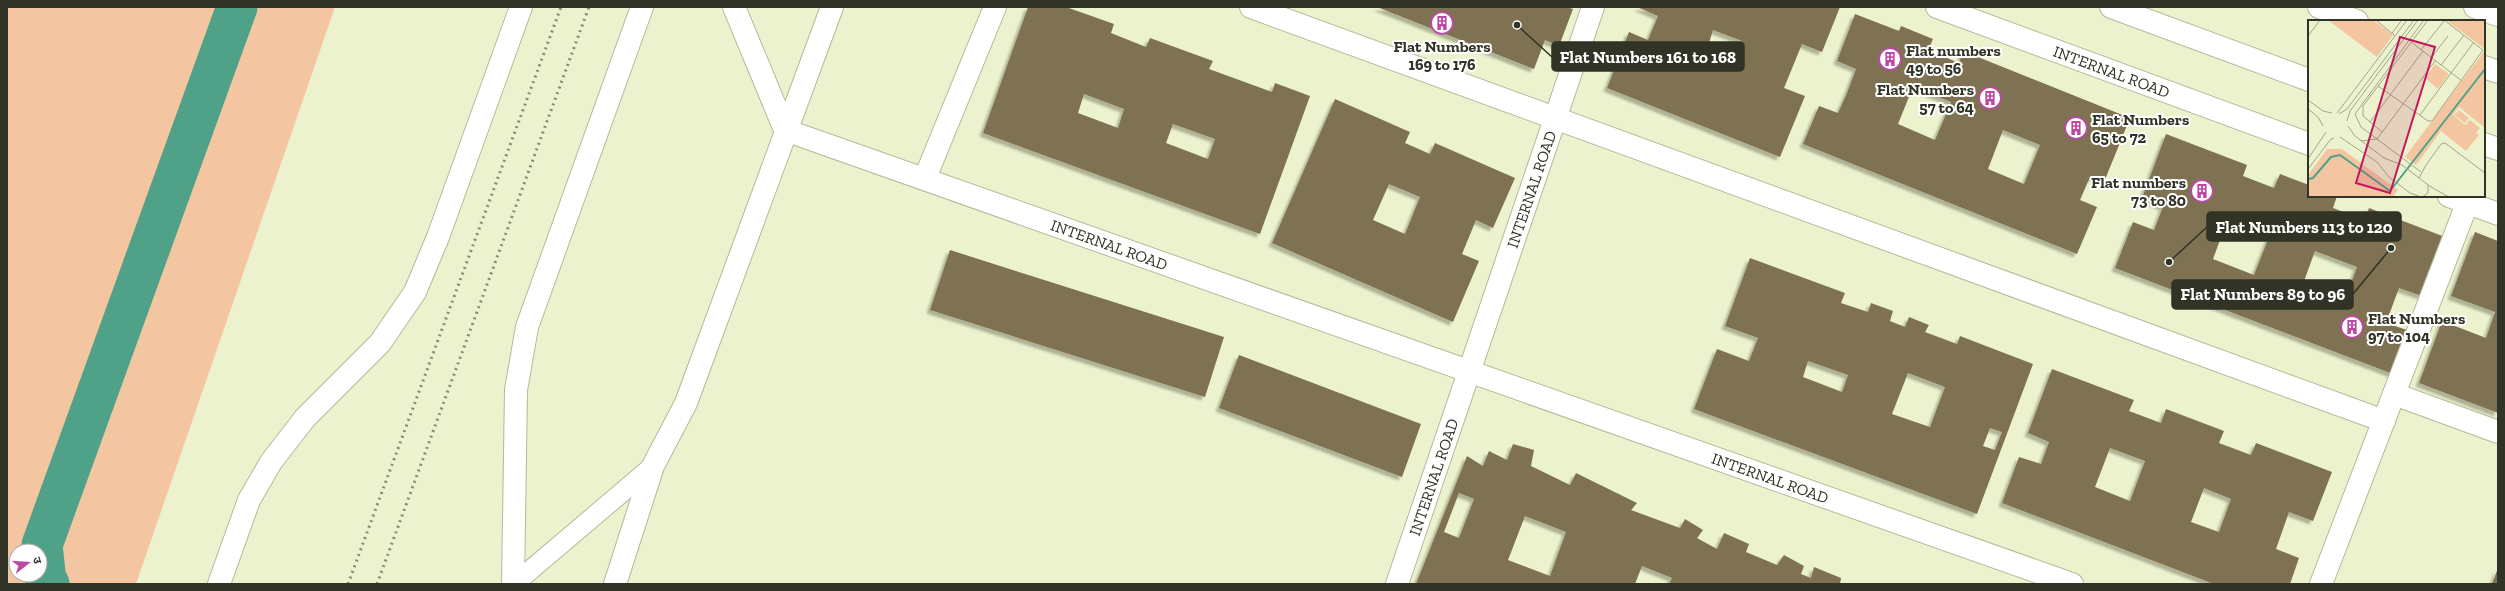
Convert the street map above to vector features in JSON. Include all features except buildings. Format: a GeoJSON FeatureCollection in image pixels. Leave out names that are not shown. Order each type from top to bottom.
{"type":"FeatureCollection","features":[{"type":"Feature","properties":{"kind":"street"},"geometry":{"type":"LineString","coordinates":[[220,581],[249,500],[271,462],[305,418],[380,343],[415,292],[438,237],[521,7]]}},
{"type":"Feature","properties":{"kind":"street"},"geometry":{"type":"LineString","coordinates":[[513,584],[516,390],[527,327],[642,7]]}},
{"type":"Feature","properties":{"kind":"street"},"geometry":{"type":"LineString","coordinates":[[734,7],[785,130]]}},
{"type":"Feature","properties":{"kind":"street"},"geometry":{"type":"LineString","coordinates":[[615,584],[653,466],[686,403],[785,130],[832,7]]}},
{"type":"Feature","properties":{"kind":"street"},"geometry":{"type":"LineString","coordinates":[[925,178],[995,7]]}},
{"type":"Feature","properties":{"kind":"street"},"geometry":{"type":"LineString","coordinates":[[1251,7],[2384,421]]}},
{"type":"Feature","properties":{"kind":"street","name":"INTERNAL ROAD"},"geometry":{"type":"LineString","coordinates":[[1397,584],[1592,7]]}},
{"type":"Feature","properties":{"kind":"street","name":"INTERNAL ROAD"},"geometry":{"type":"LineString","coordinates":[[1937,7],[2308,144]]}},
{"type":"Feature","properties":{"kind":"street"},"geometry":{"type":"LineString","coordinates":[[2111,7],[2308,80]]}},
{"type":"Feature","properties":{"kind":"street"},"geometry":{"type":"LineString","coordinates":[[2319,7],[2354,20]]}},
{"type":"Feature","properties":{"kind":"street"},"geometry":{"type":"LineString","coordinates":[[2475,7],[2498,15]]}},
{"type":"Feature","properties":{"kind":"street"},"geometry":{"type":"LineString","coordinates":[[2485,67],[2498,72]]}},
{"type":"Feature","properties":{"kind":"street","name":"INTERNAL ROAD"},"geometry":{"type":"LineString","coordinates":[[785,130],[925,178],[2072,584]]}},
{"type":"Feature","properties":{"kind":"street"},"geometry":{"type":"LineString","coordinates":[[2321,584],[2394,394],[2462,198],[2498,214]]}},
{"type":"Feature","properties":{"kind":"street"},"geometry":{"type":"LineString","coordinates":[[2394,394],[2498,432]]}},
{"type":"Feature","properties":{"kind":"lane"},"geometry":{"type":"LineString","coordinates":[[513,584],[653,466]]}},
{"type":"Feature","properties":{"kind":"shaded area"},"geometry":{"type":"Polygon","coordinates":[[[7,7],[335,7],[136,584],[7,584],[7,7]]]}},
{"type":"Feature","properties":{"kind":"waterway"},"geometry":{"type":"LineString","coordinates":[[49,584],[46,581],[42,545],[237,7]]}},
{"type":"Feature","properties":{"kind":"railway"},"geometry":{"type":"LineString","coordinates":[[348,584],[561,7]]}},
{"type":"Feature","properties":{"kind":"railway"},"geometry":{"type":"LineString","coordinates":[[377,584],[589,7]]}},
{"type":"Feature","properties":{"kind":"place","name":"Flat Numbers 169 to 176"},"geometry":{"type":"Point","coordinates":[1442,23]}},
{"type":"Feature","properties":{"kind":"place","name":"Flat Numbers 161 to 168"},"geometry":{"type":"Point","coordinates":[1517,25]}},
{"type":"Feature","properties":{"kind":"place","name":"Flat numbers 49 to 56"},"geometry":{"type":"Point","coordinates":[1890,59]}},
{"type":"Feature","properties":{"kind":"place","name":"Flat Numbers 57 to 64"},"geometry":{"type":"Point","coordinates":[1990,98]}},
{"type":"Feature","properties":{"kind":"place","name":"Flat Numbers 65 to 72"},"geometry":{"type":"Point","coordinates":[2076,128]}},
{"type":"Feature","properties":{"kind":"place","name":"Flat numbers 73 to 80"},"geometry":{"type":"Point","coordinates":[2202,191]}},
{"type":"Feature","properties":{"kind":"place","name":"Flat Numbers 89 to 96"},"geometry":{"type":"Point","coordinates":[2391,248]}},
{"type":"Feature","properties":{"kind":"place","name":"Flat Numbers 113 to 120"},"geometry":{"type":"Point","coordinates":[2169,262]}},
{"type":"Feature","properties":{"kind":"place","name":"Flat Numbers 97 to 104"},"geometry":{"type":"Point","coordinates":[2352,327]}}]}
